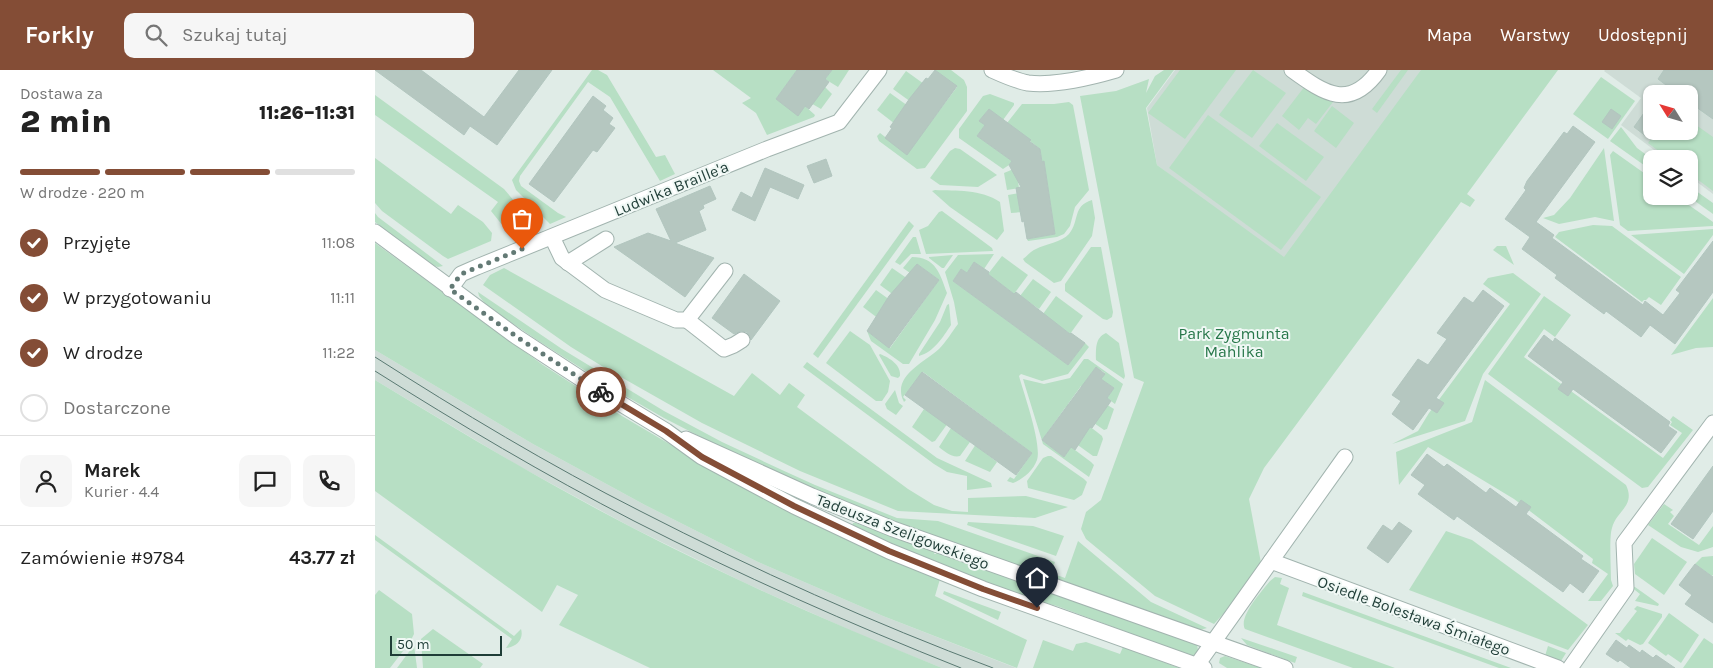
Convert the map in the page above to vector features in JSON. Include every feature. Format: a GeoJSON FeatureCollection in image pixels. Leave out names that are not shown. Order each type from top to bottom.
{"type":"FeatureCollection","features":[{"type":"Feature","properties":{"kind":"street","name":"Ludwika Braille'a"},"geometry":{"type":"LineString","coordinates":[[450,289],[461,274],[469,270],[767,149],[839,122],[879,70]]}},
{"type":"Feature","properties":{"kind":"street"},"geometry":{"type":"LineString","coordinates":[[992,70],[1028,83],[1054,83],[1117,70]]}},
{"type":"Feature","properties":{"kind":"street"},"geometry":{"type":"LineString","coordinates":[[1292,70],[1317,88],[1334,95],[1355,92],[1371,82],[1379,70]]}},
{"type":"Feature","properties":{"kind":"street","name":"Tadeusza Szeligowskiego"},"geometry":{"type":"LineString","coordinates":[[375,232],[517,337],[586,383],[666,431],[702,457],[794,506],[889,551],[983,589],[1200,667]]}},
{"type":"Feature","properties":{"kind":"street"},"geometry":{"type":"LineString","coordinates":[[552,237],[562,258],[605,290],[676,320],[687,320],[724,348],[742,340]]}},
{"type":"Feature","properties":{"kind":"street"},"geometry":{"type":"LineString","coordinates":[[568,263],[606,239]]}},
{"type":"Feature","properties":{"kind":"street"},"geometry":{"type":"LineString","coordinates":[[687,320],[725,271]]}},
{"type":"Feature","properties":{"kind":"street"},"geometry":{"type":"LineString","coordinates":[[1570,668],[1626,588],[1624,543],[1713,423]]}},
{"type":"Feature","properties":{"kind":"street","name":"Tadeusza Szeligowskiego"},"geometry":{"type":"LineString","coordinates":[[666,431],[708,448],[812,496],[893,529],[1285,668]]}},
{"type":"Feature","properties":{"kind":"street"},"geometry":{"type":"LineString","coordinates":[[1200,667],[1213,643],[1345,457]]}},
{"type":"Feature","properties":{"kind":"street","name":"Osiedle Bolesława Śmiałego"},"geometry":{"type":"LineString","coordinates":[[1271,561],[1558,668]]}},
{"type":"Feature","properties":{"kind":"shaded area"},"geometry":{"type":"Polygon","coordinates":[[[1175,70],[1424,70],[1285,262],[1157,165],[1147,108],[1175,70]]]}},
{"type":"Feature","properties":{"kind":"shaded area"},"geometry":{"type":"Polygon","coordinates":[[[1713,70],[1713,194],[1698,183],[1698,150],[1654,150],[1621,125],[1641,98],[1604,71],[1713,70]]]}},
{"type":"Feature","properties":{"kind":"shaded area"},"geometry":{"type":"Polygon","coordinates":[[[375,350],[533,444],[645,505],[758,562],[883,616],[1016,668],[942,668],[872,640],[745,583],[631,527],[517,465],[375,380],[375,350]]]}},
{"type":"Feature","properties":{"kind":"green space"},"geometry":{"type":"Polygon","coordinates":[[[592,70],[598,70],[607,75],[656,157],[665,155],[675,174],[660,181],[610,97],[588,82],[520,176],[521,186],[566,217],[550,224],[516,190],[512,180],[592,70]]]}},
{"type":"Feature","properties":{"kind":"green space"},"geometry":{"type":"Polygon","coordinates":[[[713,70],[797,70],[776,99],[798,115],[805,106],[815,115],[767,135],[756,113],[742,103],[751,98],[713,70]]]}},
{"type":"Feature","properties":{"kind":"green space"},"geometry":{"type":"Polygon","coordinates":[[[832,70],[849,70],[838,87],[825,79],[832,70]]]}},
{"type":"Feature","properties":{"kind":"green space"},"geometry":{"type":"Polygon","coordinates":[[[935,70],[951,70],[964,80],[967,87],[967,111],[925,168],[917,169],[879,141],[877,136],[880,133],[907,154],[957,87],[935,70]]]}},
{"type":"Feature","properties":{"kind":"green space","name":"Park Zygmunta Mahlika"},"geometry":{"type":"Polygon","coordinates":[[[1164,70],[1174,70],[1146,108],[1157,165],[1284,257],[1421,70],[1558,70],[1467,194],[1475,200],[1470,207],[1461,202],[1264,468],[1249,499],[1261,563],[1214,624],[1155,596],[1086,539],[1081,529],[1086,512],[1101,500],[1144,382],[1134,378],[1080,96],[1116,91],[1149,79],[1146,93],[1155,76],[1164,70]]]}},
{"type":"Feature","properties":{"kind":"green space"},"geometry":{"type":"Polygon","coordinates":[[[1180,70],[1236,70],[1185,139],[1148,113],[1180,70]]]}},
{"type":"Feature","properties":{"kind":"green space"},"geometry":{"type":"Polygon","coordinates":[[[1253,70],[1286,93],[1252,138],[1219,115],[1253,70]]]}},
{"type":"Feature","properties":{"kind":"green space"},"geometry":{"type":"Polygon","coordinates":[[[1401,70],[1408,70],[1377,113],[1372,109],[1401,70]]]}},
{"type":"Feature","properties":{"kind":"green space"},"geometry":{"type":"Polygon","coordinates":[[[906,71],[924,84],[911,102],[893,89],[906,71]]]}},
{"type":"Feature","properties":{"kind":"green space"},"geometry":{"type":"Polygon","coordinates":[[[1601,77],[1635,101],[1608,139],[1573,114],[1601,77]]]}},
{"type":"Feature","properties":{"kind":"green space"},"geometry":{"type":"Polygon","coordinates":[[[822,84],[832,94],[821,109],[809,102],[822,84]]]}},
{"type":"Feature","properties":{"kind":"green space"},"geometry":{"type":"Polygon","coordinates":[[[1305,86],[1333,102],[1316,124],[1308,118],[1299,130],[1282,116],[1305,86]]]}},
{"type":"Feature","properties":{"kind":"green space"},"geometry":{"type":"Polygon","coordinates":[[[890,93],[908,106],[895,124],[877,110],[890,93]]]}},
{"type":"Feature","properties":{"kind":"green space"},"geometry":{"type":"Polygon","coordinates":[[[990,94],[1014,103],[1003,120],[988,110],[980,121],[985,125],[977,136],[1012,161],[1003,169],[959,138],[959,129],[983,96],[990,94]]]}},
{"type":"Feature","properties":{"kind":"green space"},"geometry":{"type":"Polygon","coordinates":[[[375,95],[504,189],[537,230],[521,237],[511,236],[491,211],[498,202],[375,115],[375,95]]]}},
{"type":"Feature","properties":{"kind":"green space"},"geometry":{"type":"Polygon","coordinates":[[[1069,102],[1073,105],[1089,190],[1075,207],[1070,226],[1064,234],[1057,237],[1028,241],[1027,239],[1055,234],[1044,162],[1042,162],[1040,149],[1007,123],[1022,104],[1069,102]]]}},
{"type":"Feature","properties":{"kind":"green space"},"geometry":{"type":"Polygon","coordinates":[[[1332,106],[1354,123],[1336,148],[1314,131],[1332,106]]]}},
{"type":"Feature","properties":{"kind":"green space"},"geometry":{"type":"Polygon","coordinates":[[[1208,115],[1321,197],[1281,250],[1169,168],[1208,115]]]}},
{"type":"Feature","properties":{"kind":"green space"},"geometry":{"type":"Polygon","coordinates":[[[1277,123],[1324,157],[1306,181],[1259,146],[1277,123]]]}},
{"type":"Feature","properties":{"kind":"green space"},"geometry":{"type":"Polygon","coordinates":[[[1698,126],[1713,137],[1713,191],[1698,180],[1698,150],[1657,150],[1648,143],[1650,140],[1698,140],[1698,126]]]}},
{"type":"Feature","properties":{"kind":"green space"},"geometry":{"type":"Polygon","coordinates":[[[1621,127],[1637,148],[1643,152],[1643,164],[1610,141],[1621,127]]]}},
{"type":"Feature","properties":{"kind":"green space"},"geometry":{"type":"Polygon","coordinates":[[[955,148],[960,149],[997,175],[978,187],[940,185],[930,178],[950,151],[955,148]]]}},
{"type":"Feature","properties":{"kind":"green space"},"geometry":{"type":"Polygon","coordinates":[[[1604,148],[1614,221],[1595,217],[1559,224],[1543,218],[1554,215],[1570,198],[1604,148]]]}},
{"type":"Feature","properties":{"kind":"green space"},"geometry":{"type":"Polygon","coordinates":[[[1613,151],[1643,172],[1643,205],[1689,205],[1713,222],[1713,226],[1628,231],[1620,225],[1610,155],[1613,151]]]}},
{"type":"Feature","properties":{"kind":"green space"},"geometry":{"type":"Polygon","coordinates":[[[375,158],[451,214],[458,205],[483,222],[492,233],[491,241],[448,259],[443,256],[382,211],[375,203],[375,158]]]}},
{"type":"Feature","properties":{"kind":"green space"},"geometry":{"type":"Polygon","coordinates":[[[1016,168],[1019,188],[1007,190],[1004,173],[1016,168]]]}},
{"type":"Feature","properties":{"kind":"green space"},"geometry":{"type":"Polygon","coordinates":[[[932,191],[977,193],[1000,202],[1004,231],[997,240],[950,207],[932,191]]]}},
{"type":"Feature","properties":{"kind":"green space"},"geometry":{"type":"Polygon","coordinates":[[[1698,192],[1713,203],[1713,214],[1698,203],[1698,192]]]}},
{"type":"Feature","properties":{"kind":"green space"},"geometry":{"type":"Polygon","coordinates":[[[1020,193],[1023,212],[1011,213],[1008,195],[1020,193]]]}},
{"type":"Feature","properties":{"kind":"green space"},"geometry":{"type":"Polygon","coordinates":[[[1092,200],[1095,218],[1092,236],[1061,281],[1054,283],[1025,262],[1023,259],[1032,251],[1066,237],[1072,229],[1079,210],[1092,200]]]}},
{"type":"Feature","properties":{"kind":"green space"},"geometry":{"type":"Polygon","coordinates":[[[942,211],[992,248],[993,251],[926,254],[919,230],[928,226],[939,212],[942,211]]]}},
{"type":"Feature","properties":{"kind":"green space"},"geometry":{"type":"Polygon","coordinates":[[[375,213],[443,266],[432,265],[375,222],[375,213]]]}},
{"type":"Feature","properties":{"kind":"green space"},"geometry":{"type":"Polygon","coordinates":[[[909,221],[914,226],[818,358],[813,354],[909,221]]]}},
{"type":"Feature","properties":{"kind":"green space"},"geometry":{"type":"Polygon","coordinates":[[[1593,225],[1612,226],[1681,277],[1661,305],[1649,297],[1642,302],[1555,237],[1559,232],[1593,225]]]}},
{"type":"Feature","properties":{"kind":"green space"},"geometry":{"type":"Polygon","coordinates":[[[1713,229],[1713,235],[1684,274],[1631,235],[1713,229]]]}},
{"type":"Feature","properties":{"kind":"green space"},"geometry":{"type":"Polygon","coordinates":[[[913,237],[916,237],[921,254],[911,254],[900,265],[895,262],[913,237]]]}},
{"type":"Feature","properties":{"kind":"green space"},"geometry":{"type":"Polygon","coordinates":[[[375,243],[543,365],[622,416],[700,462],[940,579],[935,596],[1027,640],[1017,668],[883,616],[758,562],[645,505],[533,444],[375,350],[375,243]]]}},
{"type":"Feature","properties":{"kind":"green space"},"geometry":{"type":"Polygon","coordinates":[[[1497,246],[1506,246],[1514,265],[1493,250],[1497,246]]]}},
{"type":"Feature","properties":{"kind":"green space"},"geometry":{"type":"Polygon","coordinates":[[[1091,247],[1101,247],[1113,312],[1112,317],[1107,320],[1065,291],[1065,284],[1091,247]]]}},
{"type":"Feature","properties":{"kind":"green space"},"geometry":{"type":"Polygon","coordinates":[[[994,254],[984,269],[974,262],[967,273],[961,269],[953,281],[1068,365],[1085,343],[1089,347],[1068,374],[1042,381],[1021,374],[1019,376],[1035,431],[1038,453],[1037,460],[1030,471],[1013,483],[1007,481],[1010,477],[1014,479],[1032,453],[923,372],[903,397],[906,400],[904,402],[901,393],[905,378],[917,365],[939,349],[958,324],[945,272],[958,255],[994,254]]]}},
{"type":"Feature","properties":{"kind":"green space"},"geometry":{"type":"Polygon","coordinates":[[[953,255],[944,268],[929,258],[929,257],[953,255]]]}},
{"type":"Feature","properties":{"kind":"green space"},"geometry":{"type":"Polygon","coordinates":[[[1002,256],[1028,275],[1014,294],[988,274],[1002,256]]]}},
{"type":"Feature","properties":{"kind":"green space"},"geometry":{"type":"Polygon","coordinates":[[[912,257],[932,263],[939,273],[947,293],[935,320],[909,364],[903,364],[871,341],[867,331],[890,348],[939,280],[917,264],[910,273],[903,268],[912,257]]]}},
{"type":"Feature","properties":{"kind":"green space"},"geometry":{"type":"Polygon","coordinates":[[[504,268],[734,396],[752,373],[780,395],[789,383],[805,395],[797,407],[908,489],[934,505],[952,511],[968,512],[968,498],[1026,496],[1068,507],[1035,518],[898,511],[800,471],[702,423],[571,347],[483,285],[490,275],[504,268]]]}},
{"type":"Feature","properties":{"kind":"green space"},"geometry":{"type":"Polygon","coordinates":[[[892,268],[908,279],[895,296],[880,285],[892,268]]]}},
{"type":"Feature","properties":{"kind":"green space"},"geometry":{"type":"Polygon","coordinates":[[[1513,273],[1541,294],[1483,374],[1465,421],[1392,444],[1418,431],[1429,413],[1510,304],[1483,284],[1488,278],[1513,273]]]}},
{"type":"Feature","properties":{"kind":"green space"},"geometry":{"type":"Polygon","coordinates":[[[1033,279],[1051,292],[1039,309],[1020,296],[1033,279]]]}},
{"type":"Feature","properties":{"kind":"green space"},"geometry":{"type":"Polygon","coordinates":[[[876,290],[890,300],[879,319],[863,307],[876,290]]]}},
{"type":"Feature","properties":{"kind":"green space"},"geometry":{"type":"Polygon","coordinates":[[[478,292],[562,349],[664,411],[722,442],[782,470],[897,518],[938,521],[1055,562],[1051,573],[1065,578],[1078,541],[1151,602],[1207,628],[1200,630],[894,524],[732,453],[617,391],[487,306],[478,292]]]}},
{"type":"Feature","properties":{"kind":"green space"},"geometry":{"type":"Polygon","coordinates":[[[1056,296],[1083,316],[1070,334],[1043,314],[1056,296]]]}},
{"type":"Feature","properties":{"kind":"green space"},"geometry":{"type":"Polygon","coordinates":[[[1544,296],[1571,315],[1555,337],[1544,329],[1524,357],[1663,458],[1682,433],[1670,425],[1672,422],[1670,420],[1673,416],[1693,430],[1648,487],[1642,488],[1488,374],[1544,296]]]}},
{"type":"Feature","properties":{"kind":"green space"},"geometry":{"type":"Polygon","coordinates":[[[1713,298],[1713,347],[1696,348],[1671,355],[1713,298]]]}},
{"type":"Feature","properties":{"kind":"green space"},"geometry":{"type":"Polygon","coordinates":[[[949,304],[951,325],[934,348],[919,356],[940,322],[947,305],[949,304]]]}},
{"type":"Feature","properties":{"kind":"green space"},"geometry":{"type":"Polygon","coordinates":[[[850,331],[870,345],[890,381],[888,392],[882,401],[876,401],[826,363],[850,331]]]}},
{"type":"Feature","properties":{"kind":"green space"},"geometry":{"type":"Polygon","coordinates":[[[1106,333],[1119,343],[1124,379],[1096,360],[1098,341],[1106,333]]]}},
{"type":"Feature","properties":{"kind":"green space"},"geometry":{"type":"Polygon","coordinates":[[[880,354],[897,365],[900,372],[898,378],[891,376],[880,354]]]}},
{"type":"Feature","properties":{"kind":"green space"},"geometry":{"type":"Polygon","coordinates":[[[1084,359],[1088,359],[1123,384],[1115,404],[1107,398],[1114,388],[1101,379],[1105,373],[1096,367],[1083,387],[1081,386],[1068,404],[1070,405],[1065,408],[1042,440],[1064,457],[1071,447],[1091,462],[1094,465],[1089,477],[1043,444],[1023,379],[1044,384],[1070,378],[1084,359]]]}},
{"type":"Feature","properties":{"kind":"green space"},"geometry":{"type":"Polygon","coordinates":[[[807,362],[937,458],[991,483],[992,487],[967,490],[967,476],[947,472],[934,464],[803,367],[807,362]]]}},
{"type":"Feature","properties":{"kind":"green space"},"geometry":{"type":"Polygon","coordinates":[[[375,380],[534,474],[631,527],[785,601],[863,636],[942,668],[650,668],[559,625],[578,595],[557,585],[542,612],[375,491],[375,380]]]}},
{"type":"Feature","properties":{"kind":"green space"},"geometry":{"type":"Polygon","coordinates":[[[1485,380],[1626,485],[1629,498],[1614,522],[1611,532],[1611,580],[1613,586],[1601,601],[1588,601],[1608,574],[1592,563],[1593,559],[1514,499],[1428,447],[1399,485],[1396,452],[1472,422],[1485,380]]]}},
{"type":"Feature","properties":{"kind":"green space"},"geometry":{"type":"Polygon","coordinates":[[[895,390],[899,403],[903,406],[896,415],[887,409],[885,404],[895,390]]]}},
{"type":"Feature","properties":{"kind":"green space"},"geometry":{"type":"Polygon","coordinates":[[[1104,403],[1114,409],[1107,429],[1104,430],[1091,421],[1104,403]]]}},
{"type":"Feature","properties":{"kind":"green space"},"geometry":{"type":"Polygon","coordinates":[[[924,409],[948,423],[935,441],[932,442],[912,427],[924,409]]]}},
{"type":"Feature","properties":{"kind":"green space"},"geometry":{"type":"Polygon","coordinates":[[[1088,425],[1102,436],[1103,439],[1097,456],[1093,456],[1075,443],[1088,425]]]}},
{"type":"Feature","properties":{"kind":"green space"},"geometry":{"type":"Polygon","coordinates":[[[951,428],[970,442],[960,456],[946,453],[939,447],[951,428]]]}},
{"type":"Feature","properties":{"kind":"green space"},"geometry":{"type":"Polygon","coordinates":[[[976,444],[997,462],[990,472],[965,461],[976,444]]]}},
{"type":"Feature","properties":{"kind":"green space"},"geometry":{"type":"Polygon","coordinates":[[[1051,456],[1087,482],[1082,495],[1074,500],[1028,488],[1027,481],[1043,458],[1051,456]]]}},
{"type":"Feature","properties":{"kind":"green space"},"geometry":{"type":"Polygon","coordinates":[[[1664,504],[1673,510],[1670,512],[1674,516],[1668,524],[1699,545],[1713,526],[1713,547],[1698,552],[1681,547],[1648,525],[1664,504]]]}},
{"type":"Feature","properties":{"kind":"green space"},"geometry":{"type":"Polygon","coordinates":[[[968,522],[1033,526],[1064,536],[1056,556],[967,525],[968,522]]]}},
{"type":"Feature","properties":{"kind":"green space"},"geometry":{"type":"Polygon","coordinates":[[[853,523],[935,552],[934,554],[937,552],[1193,643],[1197,645],[1198,650],[1196,654],[1191,656],[1057,606],[1010,594],[942,567],[852,526],[853,523]]]}},
{"type":"Feature","properties":{"kind":"green space"},"geometry":{"type":"Polygon","coordinates":[[[1446,531],[1472,540],[1588,625],[1568,650],[1409,590],[1446,531]]]}},
{"type":"Feature","properties":{"kind":"green space"},"geometry":{"type":"Polygon","coordinates":[[[375,535],[514,636],[521,629],[522,633],[519,642],[506,648],[512,639],[375,540],[375,535]]]}},
{"type":"Feature","properties":{"kind":"green space"},"geometry":{"type":"Polygon","coordinates":[[[1652,538],[1687,562],[1664,595],[1635,574],[1634,564],[1652,538]]]}},
{"type":"Feature","properties":{"kind":"green space"},"geometry":{"type":"Polygon","coordinates":[[[1713,556],[1712,576],[1695,564],[1702,557],[1713,556]]]}},
{"type":"Feature","properties":{"kind":"green space"},"geometry":{"type":"Polygon","coordinates":[[[1275,577],[1282,578],[1280,584],[1289,588],[1277,625],[1395,668],[1353,668],[1245,629],[1245,618],[1252,604],[1275,577]]]}},
{"type":"Feature","properties":{"kind":"green space"},"geometry":{"type":"Polygon","coordinates":[[[1631,587],[1635,587],[1659,604],[1658,606],[1635,601],[1640,594],[1631,587]]]}},
{"type":"Feature","properties":{"kind":"green space"},"geometry":{"type":"Polygon","coordinates":[[[379,590],[412,614],[414,634],[390,668],[375,668],[375,595],[379,590]]]}},
{"type":"Feature","properties":{"kind":"green space"},"geometry":{"type":"Polygon","coordinates":[[[944,591],[1001,612],[998,620],[943,594],[944,591]]]}},
{"type":"Feature","properties":{"kind":"green space"},"geometry":{"type":"Polygon","coordinates":[[[1303,592],[1511,668],[1499,668],[1302,596],[1303,592]]]}},
{"type":"Feature","properties":{"kind":"green space"},"geometry":{"type":"Polygon","coordinates":[[[1637,606],[1662,614],[1662,617],[1643,644],[1640,645],[1628,639],[1626,641],[1615,633],[1620,633],[1637,611],[1634,609],[1637,606]]]}},
{"type":"Feature","properties":{"kind":"green space"},"geometry":{"type":"Polygon","coordinates":[[[1669,613],[1699,635],[1681,663],[1668,654],[1666,656],[1648,643],[1669,613]]]}},
{"type":"Feature","properties":{"kind":"green space"},"geometry":{"type":"Polygon","coordinates":[[[433,629],[483,664],[480,668],[423,668],[421,639],[433,629]]]}},
{"type":"Feature","properties":{"kind":"green space"},"geometry":{"type":"Polygon","coordinates":[[[1241,638],[1297,657],[1295,663],[1247,645],[1241,638]]]}},
{"type":"Feature","properties":{"kind":"green space"},"geometry":{"type":"Polygon","coordinates":[[[1704,638],[1713,644],[1713,668],[1683,668],[1704,638]]]}},
{"type":"Feature","properties":{"kind":"green space"},"geometry":{"type":"Polygon","coordinates":[[[1043,640],[1073,651],[1076,644],[1086,642],[1120,654],[1123,647],[1179,668],[1033,668],[1043,640]]]}},
{"type":"Feature","properties":{"kind":"green space"},"geometry":{"type":"Polygon","coordinates":[[[414,645],[417,668],[397,668],[414,645]]]}},
{"type":"Feature","properties":{"kind":"green space"},"geometry":{"type":"Polygon","coordinates":[[[1548,646],[1566,653],[1561,661],[1545,656],[1548,646]]]}},
{"type":"Feature","properties":{"kind":"green space"},"geometry":{"type":"Polygon","coordinates":[[[1225,656],[1261,668],[1227,668],[1219,663],[1220,658],[1225,656]]]}},
{"type":"Feature","properties":{"kind":"building"},"geometry":{"type":"Polygon","coordinates":[[[375,70],[421,70],[484,117],[519,70],[552,70],[497,145],[470,126],[464,135],[375,70]]]}},
{"type":"Feature","properties":{"kind":"building"},"geometry":{"type":"Polygon","coordinates":[[[797,70],[832,70],[825,79],[829,82],[809,109],[805,106],[798,116],[776,99],[797,70]]]}},
{"type":"Feature","properties":{"kind":"building"},"geometry":{"type":"Polygon","coordinates":[[[935,70],[957,86],[907,155],[885,138],[892,128],[890,127],[910,98],[935,70]]]}},
{"type":"Feature","properties":{"kind":"building"},"geometry":{"type":"Polygon","coordinates":[[[1664,70],[1713,70],[1713,119],[1698,108],[1698,85],[1666,85],[1658,79],[1664,70]]]}},
{"type":"Feature","properties":{"kind":"building"},"geometry":{"type":"Polygon","coordinates":[[[593,96],[606,106],[603,110],[613,118],[609,124],[615,128],[597,152],[593,150],[554,202],[529,184],[593,96]]]}},
{"type":"Feature","properties":{"kind":"building"},"geometry":{"type":"Polygon","coordinates":[[[989,109],[1031,140],[1029,141],[1040,149],[1042,162],[1044,161],[1055,234],[1027,239],[1016,188],[1021,187],[1009,165],[1012,161],[977,136],[985,125],[979,121],[989,109]]]}},
{"type":"Feature","properties":{"kind":"building"},"geometry":{"type":"Polygon","coordinates":[[[1611,109],[1621,116],[1612,129],[1602,122],[1611,109]]]}},
{"type":"Feature","properties":{"kind":"building"},"geometry":{"type":"Polygon","coordinates":[[[1643,114],[1643,134],[1634,127],[1643,114]]]}},
{"type":"Feature","properties":{"kind":"building"},"geometry":{"type":"Polygon","coordinates":[[[1573,126],[1595,142],[1536,222],[1554,235],[1552,238],[1643,305],[1645,301],[1663,315],[1680,293],[1676,290],[1713,241],[1713,292],[1675,344],[1650,325],[1641,337],[1606,311],[1604,314],[1582,298],[1555,278],[1557,275],[1522,249],[1530,237],[1505,219],[1526,190],[1524,188],[1527,181],[1564,132],[1567,134],[1573,126]]]}},
{"type":"Feature","properties":{"kind":"building"},"geometry":{"type":"Polygon","coordinates":[[[826,159],[832,176],[814,183],[807,166],[826,159]]]}},
{"type":"Feature","properties":{"kind":"building"},"geometry":{"type":"Polygon","coordinates":[[[765,168],[804,185],[798,199],[770,187],[755,221],[732,210],[741,192],[752,198],[765,168]]]}},
{"type":"Feature","properties":{"kind":"building"},"geometry":{"type":"Polygon","coordinates":[[[710,186],[716,199],[703,205],[704,208],[699,211],[706,230],[675,243],[714,258],[685,297],[614,247],[648,233],[671,241],[656,209],[710,186]]]}},
{"type":"Feature","properties":{"kind":"building"},"geometry":{"type":"Polygon","coordinates":[[[974,262],[989,272],[988,274],[1014,294],[1016,292],[1070,334],[1085,343],[1068,365],[953,281],[961,269],[967,273],[974,262]]]}},
{"type":"Feature","properties":{"kind":"building"},"geometry":{"type":"Polygon","coordinates":[[[917,264],[939,280],[889,348],[867,331],[889,296],[917,264]]]}},
{"type":"Feature","properties":{"kind":"building"},"geometry":{"type":"Polygon","coordinates":[[[744,274],[780,301],[751,340],[747,332],[741,331],[734,334],[712,318],[744,274]]]}},
{"type":"Feature","properties":{"kind":"building"},"geometry":{"type":"Polygon","coordinates":[[[1483,290],[1504,306],[1436,398],[1444,403],[1437,413],[1429,408],[1413,430],[1392,414],[1401,401],[1392,395],[1418,359],[1428,365],[1447,339],[1437,333],[1464,297],[1473,303],[1483,290]]]}},
{"type":"Feature","properties":{"kind":"building"},"geometry":{"type":"Polygon","coordinates":[[[1544,335],[1553,342],[1555,338],[1670,422],[1668,426],[1677,432],[1661,453],[1573,389],[1568,396],[1558,389],[1563,382],[1528,356],[1544,335]]]}},
{"type":"Feature","properties":{"kind":"building"},"geometry":{"type":"Polygon","coordinates":[[[1096,367],[1105,374],[1101,379],[1114,388],[1107,398],[1111,401],[1092,428],[1090,427],[1075,450],[1071,447],[1064,457],[1042,440],[1096,367]]]}},
{"type":"Feature","properties":{"kind":"building"},"geometry":{"type":"Polygon","coordinates":[[[922,372],[1032,453],[1016,475],[905,395],[922,372]]]}},
{"type":"Feature","properties":{"kind":"building"},"geometry":{"type":"Polygon","coordinates":[[[1427,454],[1444,467],[1447,464],[1486,493],[1490,488],[1516,507],[1521,500],[1531,507],[1526,514],[1583,556],[1581,559],[1599,571],[1583,593],[1570,583],[1563,592],[1457,516],[1454,520],[1418,494],[1425,485],[1411,475],[1427,454]]]}},
{"type":"Feature","properties":{"kind":"building"},"geometry":{"type":"Polygon","coordinates":[[[1713,466],[1713,511],[1693,539],[1671,524],[1713,466]]]}},
{"type":"Feature","properties":{"kind":"building"},"geometry":{"type":"Polygon","coordinates":[[[1399,522],[1412,531],[1388,563],[1367,548],[1383,525],[1392,531],[1399,522]]]}},
{"type":"Feature","properties":{"kind":"building"},"geometry":{"type":"Polygon","coordinates":[[[1695,564],[1713,577],[1713,623],[1685,604],[1692,595],[1679,585],[1695,564]]]}},
{"type":"Feature","properties":{"kind":"building"},"geometry":{"type":"Polygon","coordinates":[[[1616,640],[1627,648],[1629,645],[1640,653],[1642,650],[1653,658],[1656,655],[1675,668],[1631,668],[1620,660],[1618,662],[1606,654],[1616,640]]]}},
{"type":"Feature","properties":{"kind":"tram line"},"geometry":{"type":"LineString","coordinates":[[375,357],[539,457],[683,533],[859,614],[993,668]]}},
{"type":"Feature","properties":{"kind":"tram line"},"geometry":{"type":"LineString","coordinates":[[375,371],[503,449],[634,521],[714,561],[796,598],[961,668]]}},
{"type":"Feature","properties":{"kind":"way so far"},"geometry":{"type":"LineString","coordinates":[[522,249],[461,274],[450,289],[517,337],[601,392]]}},
{"type":"Feature","properties":{"kind":"route"},"geometry":{"type":"LineString","coordinates":[[601,392],[666,431],[702,457],[840,529],[983,589],[1037,608]]}}]}
